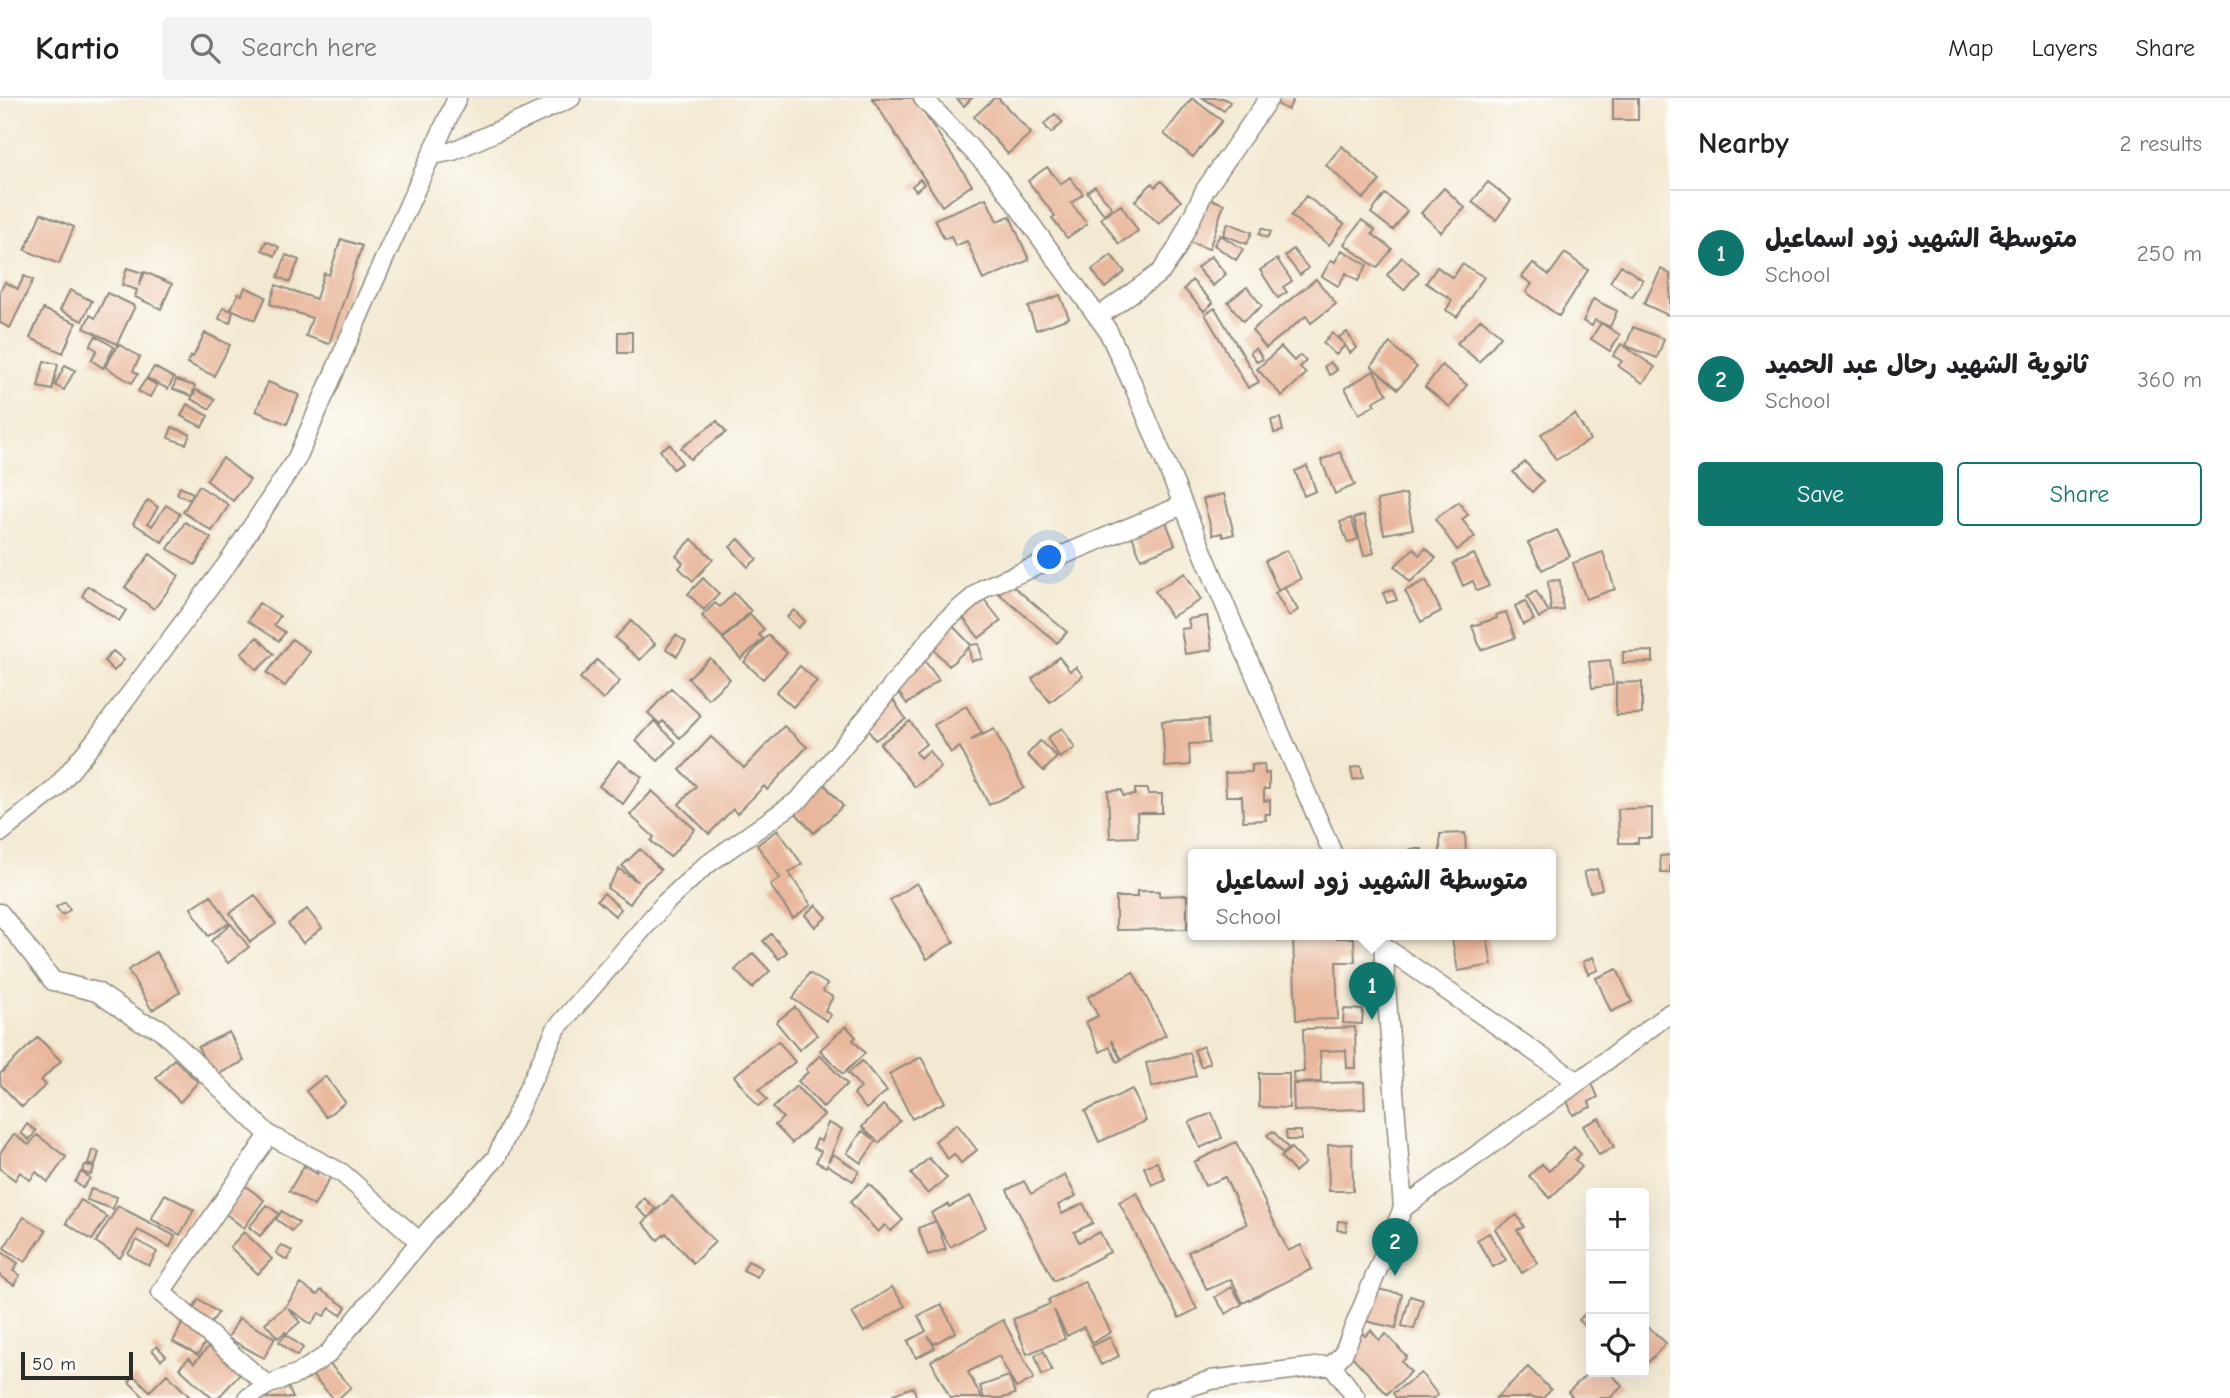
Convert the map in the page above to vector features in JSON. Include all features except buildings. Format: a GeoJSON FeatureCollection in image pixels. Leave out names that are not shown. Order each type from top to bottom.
{"type":"FeatureCollection","features":[{"type":"Feature","properties":{"kind":"street"},"geometry":{"type":"LineString","coordinates":[[0,833],[55,789],[94,742],[230,560],[297,458],[457,98]]}},
{"type":"Feature","properties":{"kind":"street"},"geometry":{"type":"LineString","coordinates":[[433,155],[453,151],[571,98]]}},
{"type":"Feature","properties":{"kind":"street"},"geometry":{"type":"LineString","coordinates":[[923,98],[993,172],[1108,331],[1331,849]]}},
{"type":"Feature","properties":{"kind":"street"},"geometry":{"type":"LineString","coordinates":[[1098,317],[1161,271],[1176,250],[1205,190],[1269,98]]}},
{"type":"Feature","properties":{"kind":"street"},"geometry":{"type":"LineString","coordinates":[[248,1398],[267,1385],[299,1373],[327,1355],[420,1242],[496,1158],[556,1029],[665,903],[705,866],[800,799],[945,621],[984,587],[1183,505]]}},
{"type":"Feature","properties":{"kind":"street"},"geometry":{"type":"LineString","coordinates":[[0,913],[53,981],[97,992],[141,1022],[159,1028],[269,1135],[342,1173],[420,1242]]}},
{"type":"Feature","properties":{"kind":"street"},"geometry":{"type":"LineString","coordinates":[[1380,940],[1578,1082]]}},
{"type":"Feature","properties":{"kind":"street"},"geometry":{"type":"LineString","coordinates":[[1155,1398],[1211,1380],[1332,1365],[1343,1354],[1403,1208],[1380,940]]}},
{"type":"Feature","properties":{"kind":"street"},"geometry":{"type":"LineString","coordinates":[[1403,1208],[1670,1013]]}},
{"type":"Feature","properties":{"kind":"street"},"geometry":{"type":"LineString","coordinates":[[267,1385],[161,1292],[269,1135]]}},
{"type":"Feature","properties":{"kind":"street"},"geometry":{"type":"LineString","coordinates":[[1332,1365],[1356,1398]]}},
{"type":"Feature","properties":{"kind":"place","name":"متوسطة الشهيد زود اسماعيل"},"geometry":{"type":"Point","coordinates":[1372,1020]}},
{"type":"Feature","properties":{"kind":"place","name":"ثانوية الشهيد رحال عبد الحميد"},"geometry":{"type":"Point","coordinates":[1395,1276]}}]}
